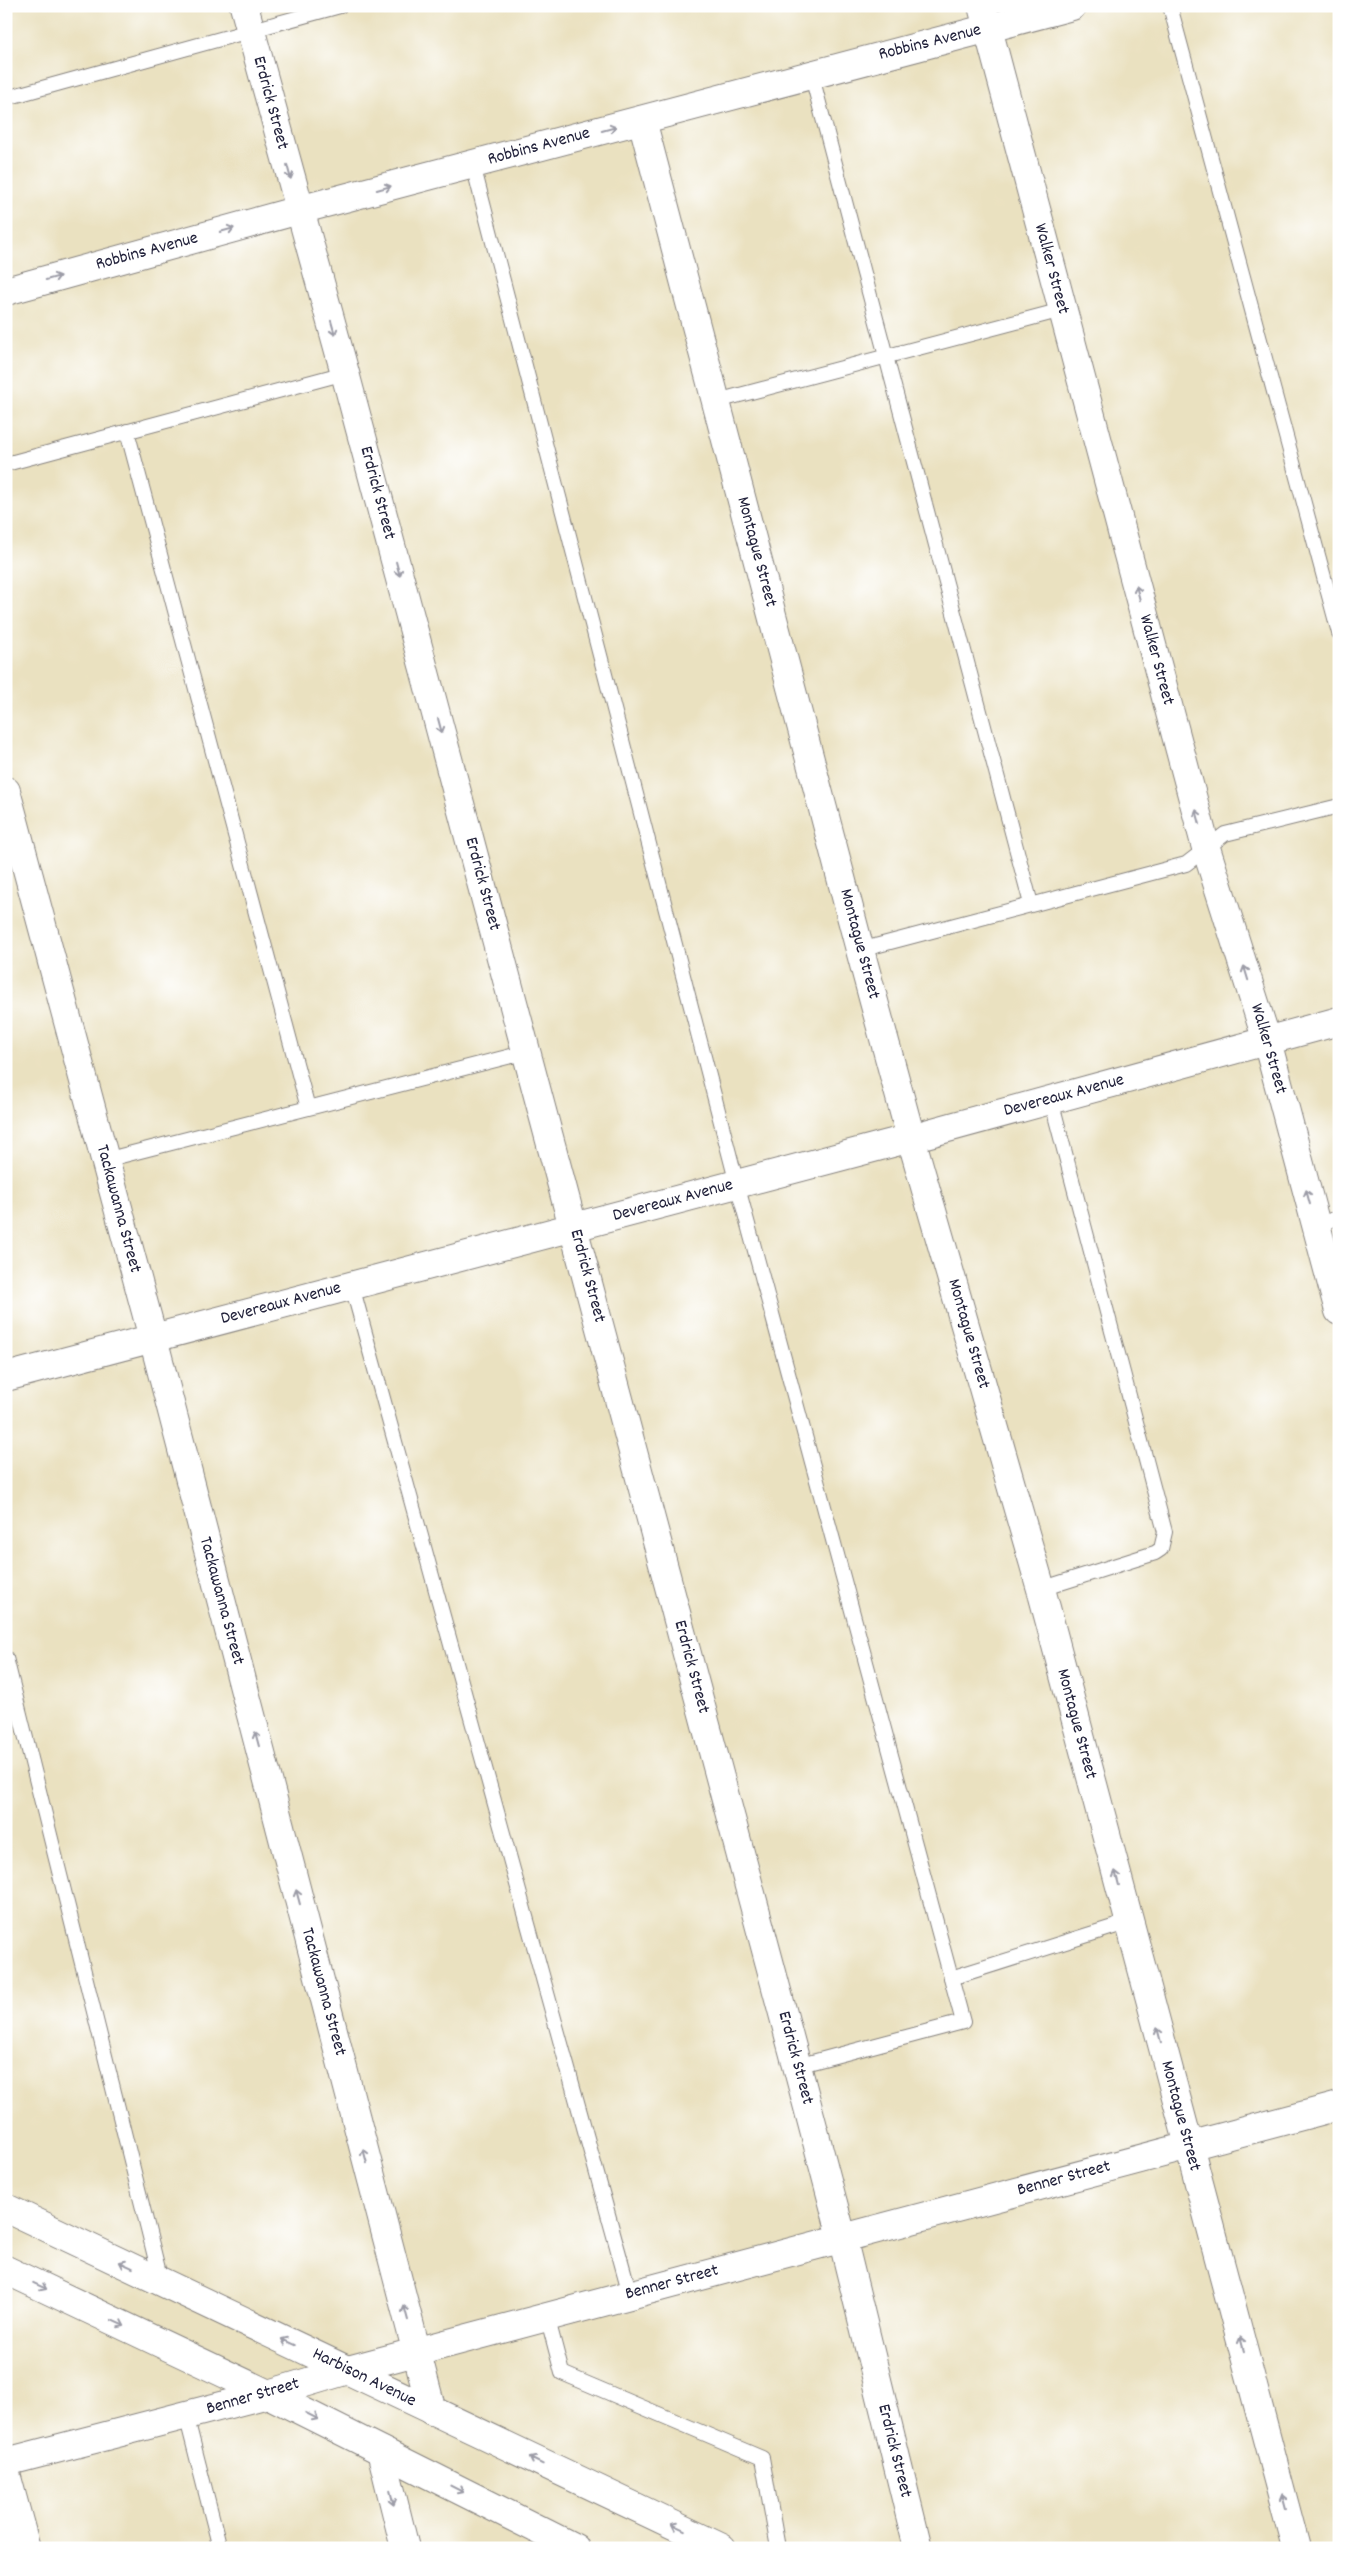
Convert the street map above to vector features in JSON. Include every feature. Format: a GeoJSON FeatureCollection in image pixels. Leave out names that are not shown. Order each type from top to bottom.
{"type":"FeatureCollection","features":[{"type":"Feature","properties":{"kind":"main road","name":"Robbins Avenue"},"geometry":{"type":"LineString","coordinates":[[6,291],[299,210],[642,120],[811,73],[985,17],[1072,6]]}},
{"type":"Feature","properties":{"kind":"main road","name":"Walker Street"},"geometry":{"type":"LineString","coordinates":[[985,17],[1206,848],[1327,1221],[1339,1312]]}},
{"type":"Feature","properties":{"kind":"main road","name":"Erdrick Street"},"geometry":{"type":"LineString","coordinates":[[247,18],[346,374],[797,2066],[842,2237],[918,2548]]}},
{"type":"Feature","properties":{"kind":"main road","name":"Montague Street"},"geometry":{"type":"LineString","coordinates":[[642,120],[860,950],[911,1138],[1041,1589],[1296,2548]]}},
{"type":"Feature","properties":{"kind":"main road","name":"Tackawanna Street"},"geometry":{"type":"LineString","coordinates":[[6,791],[152,1338],[432,2411]]}},
{"type":"Feature","properties":{"kind":"main road","name":"Devereaux Avenue"},"geometry":{"type":"LineString","coordinates":[[6,1377],[911,1138],[1339,1021]]}},
{"type":"Feature","properties":{"kind":"main road","name":"Benner Street"},"geometry":{"type":"LineString","coordinates":[[6,2462],[268,2394],[348,2370],[547,2316],[1339,2106]]}},
{"type":"Feature","properties":{"kind":"main road","name":"Harbison Avenue"},"geometry":{"type":"LineString","coordinates":[[6,2208],[722,2548]]}},
{"type":"Feature","properties":{"kind":"main road"},"geometry":{"type":"LineString","coordinates":[[6,2270],[268,2394],[575,2548]]}},
{"type":"Feature","properties":{"kind":"main road"},"geometry":{"type":"LineString","coordinates":[[381,2450],[405,2548]]}},
{"type":"Feature","properties":{"kind":"main road"},"geometry":{"type":"LineString","coordinates":[[6,2474],[26,2548]]}},
{"type":"Feature","properties":{"kind":"lane"},"geometry":{"type":"LineString","coordinates":[[6,98],[247,18],[340,6]]}},
{"type":"Feature","properties":{"kind":"lane"},"geometry":{"type":"LineString","coordinates":[[1170,6],[1339,633]]}},
{"type":"Feature","properties":{"kind":"lane"},"geometry":{"type":"LineString","coordinates":[[811,73],[1031,904]]}},
{"type":"Feature","properties":{"kind":"lane"},"geometry":{"type":"LineString","coordinates":[[473,165],[737,1184],[963,2022],[797,2066]]}},
{"type":"Feature","properties":{"kind":"lane"},"geometry":{"type":"LineString","coordinates":[[717,401],[1062,310]]}},
{"type":"Feature","properties":{"kind":"lane"},"geometry":{"type":"LineString","coordinates":[[6,464],[346,374]]}},
{"type":"Feature","properties":{"kind":"lane"},"geometry":{"type":"LineString","coordinates":[[127,432],[308,1108]]}},
{"type":"Feature","properties":{"kind":"lane"},"geometry":{"type":"LineString","coordinates":[[860,950],[1186,864],[1225,834],[1339,806]]}},
{"type":"Feature","properties":{"kind":"lane"},"geometry":{"type":"LineString","coordinates":[[105,1160],[527,1052]]}},
{"type":"Feature","properties":{"kind":"lane"},"geometry":{"type":"LineString","coordinates":[[1041,1589],[1155,1553],[1161,1549],[1165,1532],[1051,1100]]}},
{"type":"Feature","properties":{"kind":"lane"},"geometry":{"type":"LineString","coordinates":[[352,1286],[630,2294]]}},
{"type":"Feature","properties":{"kind":"lane"},"geometry":{"type":"LineString","coordinates":[[6,1658],[161,2282]]}},
{"type":"Feature","properties":{"kind":"lane"},"geometry":{"type":"LineString","coordinates":[[951,1978],[1129,1922]]}},
{"type":"Feature","properties":{"kind":"lane"},"geometry":{"type":"LineString","coordinates":[[547,2316],[562,2373],[762,2458],[778,2548]]}},
{"type":"Feature","properties":{"kind":"lane"},"geometry":{"type":"LineString","coordinates":[[186,2415],[220,2548]]}}]}
